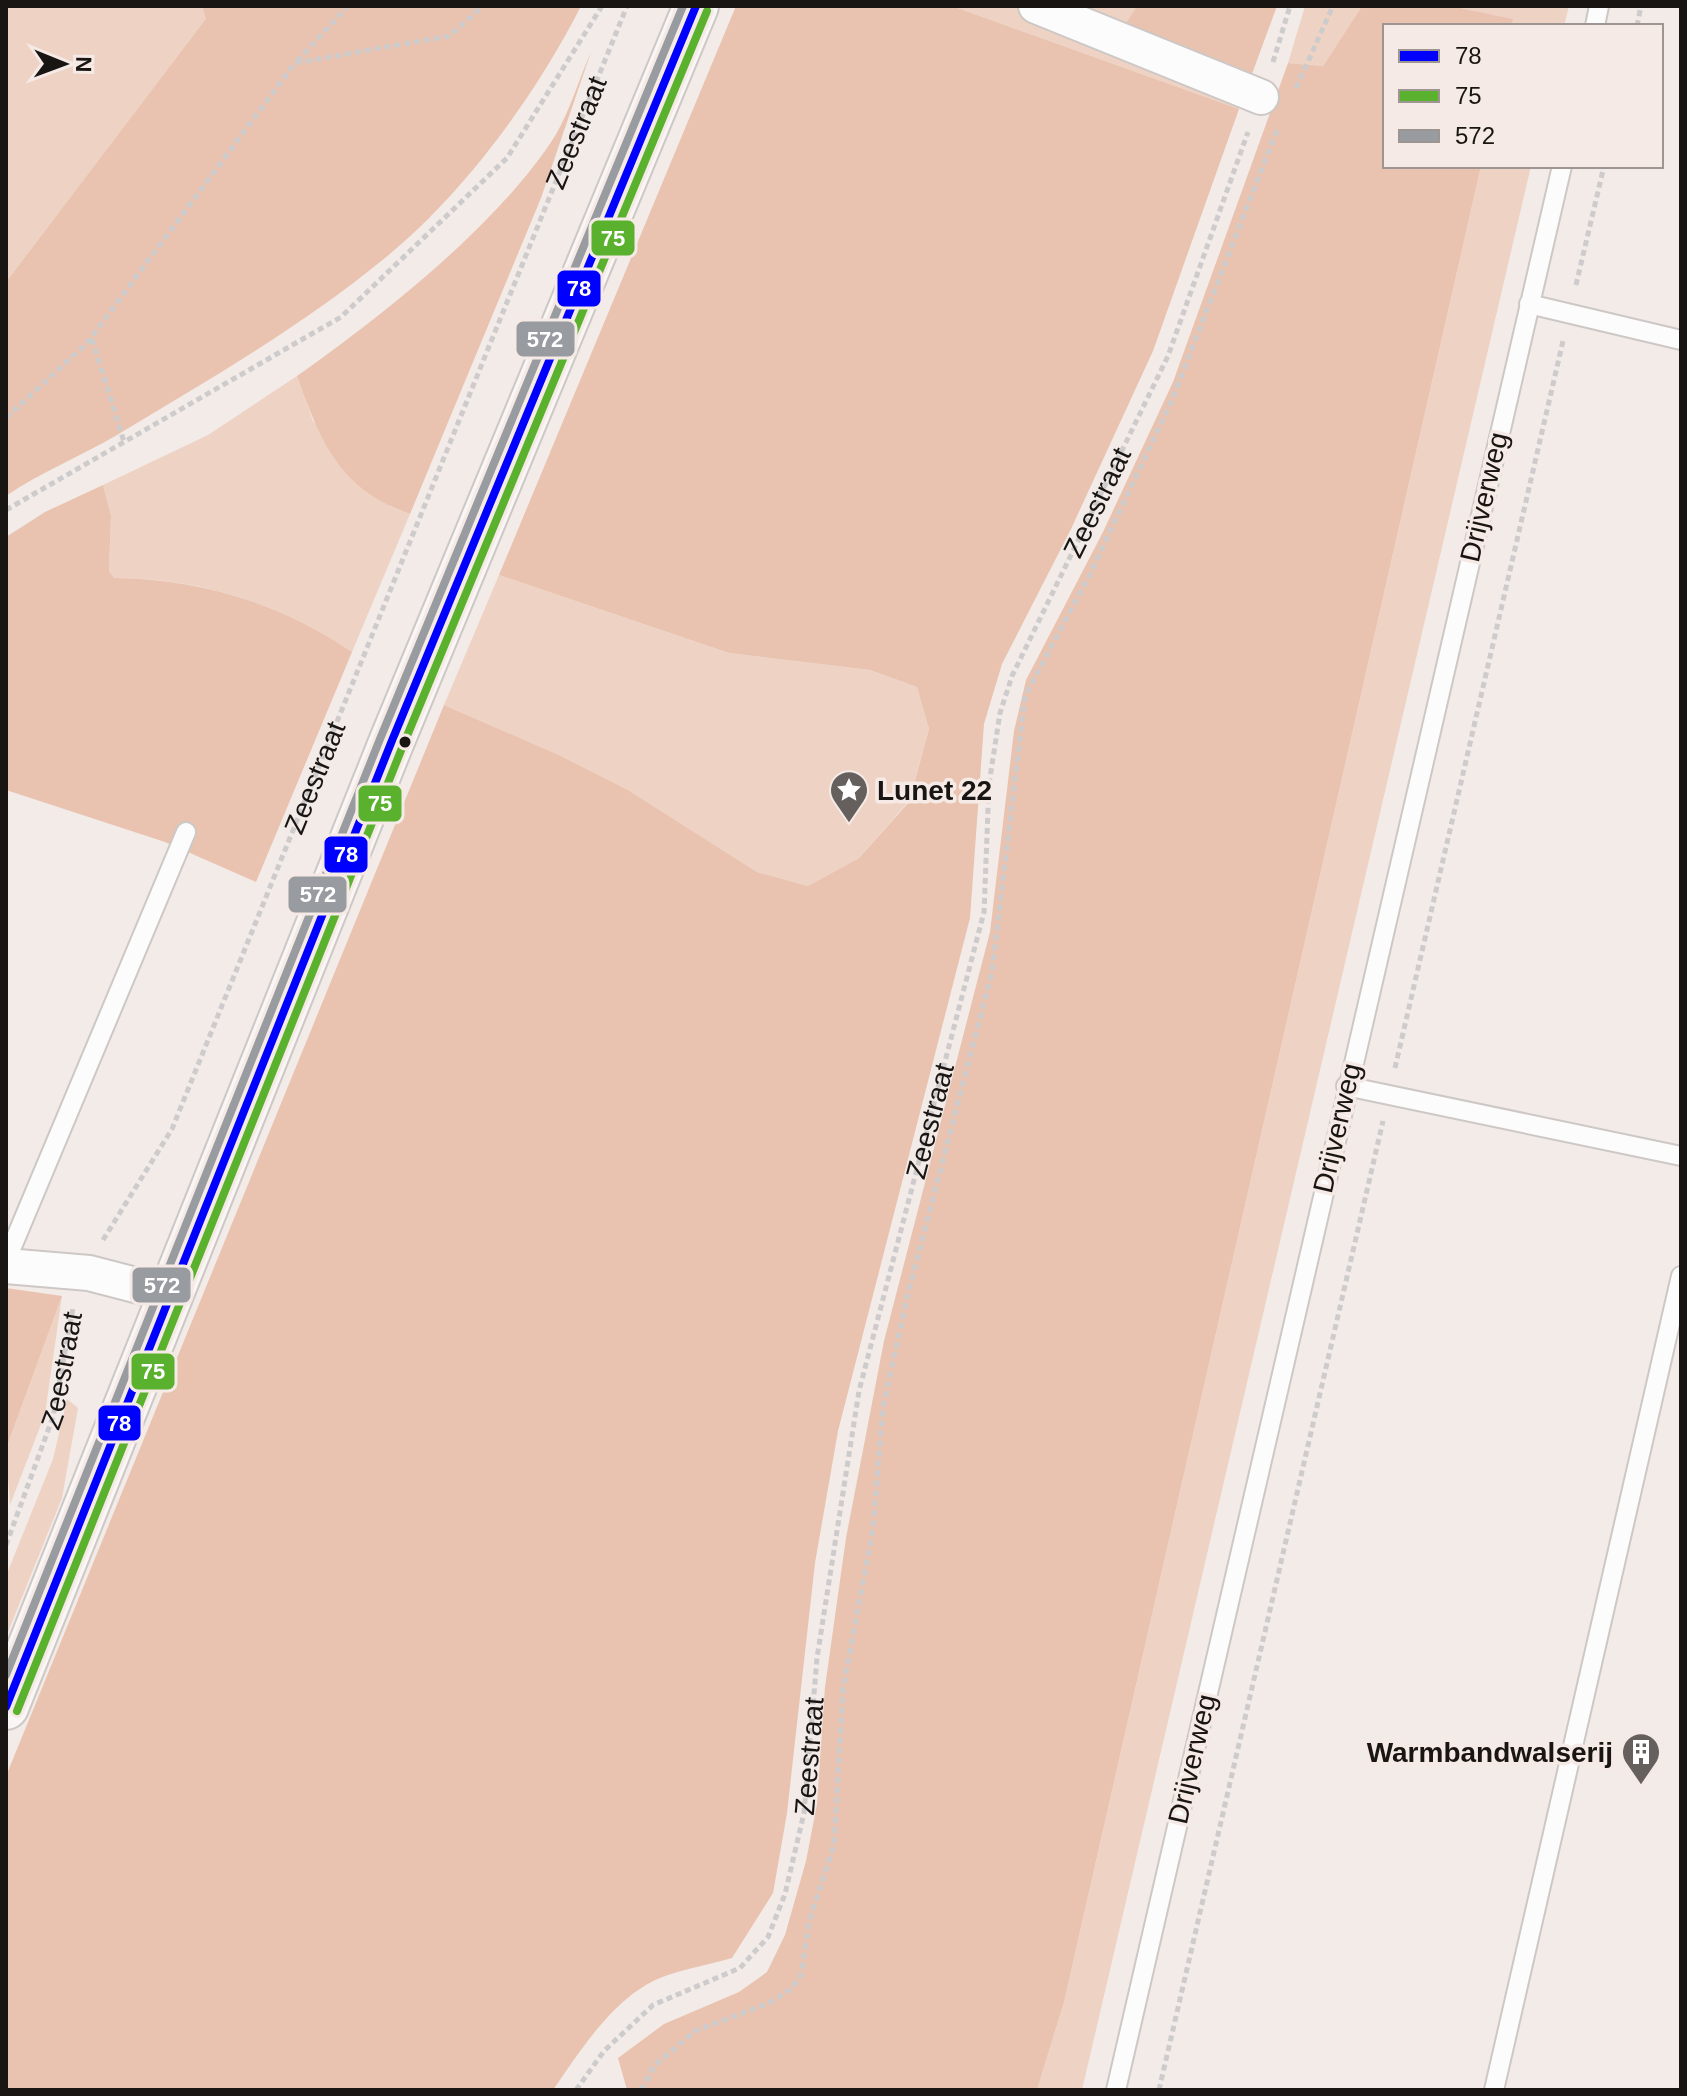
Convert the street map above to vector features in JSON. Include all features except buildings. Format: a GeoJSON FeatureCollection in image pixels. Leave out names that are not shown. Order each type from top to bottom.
{"type":"FeatureCollection","features":[{"type":"Feature","properties":{"kind":"main road","name":"Zeestraat"},"geometry":{"type":"LineString","coordinates":[[6,1707],[391,743],[696,6]]}},
{"type":"Feature","properties":{"kind":"street"},"geometry":{"type":"LineString","coordinates":[[1036,6],[1276,99]]}},
{"type":"Feature","properties":{"kind":"street"},"geometry":{"type":"LineString","coordinates":[[6,1264],[89,1273],[170,1294]]}},
{"type":"Feature","properties":{"kind":"lane","name":"Drijverweg"},"geometry":{"type":"LineString","coordinates":[[1116,2090],[1346,1086],[1562,168]]}},
{"type":"Feature","properties":{"kind":"lane"},"geometry":{"type":"LineString","coordinates":[[1529,304],[1681,340]]}},
{"type":"Feature","properties":{"kind":"lane"},"geometry":{"type":"LineString","coordinates":[[6,1264],[186,832]]}},
{"type":"Feature","properties":{"kind":"lane"},"geometry":{"type":"LineString","coordinates":[[1346,1086],[1681,1156]]}},
{"type":"Feature","properties":{"kind":"lane"},"geometry":{"type":"LineString","coordinates":[[1494,2090],[1681,1276]]}},
{"type":"Feature","properties":{"kind":"path"},"geometry":{"type":"LineString","coordinates":[[6,418],[91,338],[295,63],[348,6]]}},
{"type":"Feature","properties":{"kind":"path"},"geometry":{"type":"LineString","coordinates":[[295,63],[449,36],[483,6]]}},
{"type":"Feature","properties":{"kind":"path","name":"Zeestraat"},"geometry":{"type":"LineString","coordinates":[[6,510],[341,317],[507,158],[602,6]]}},
{"type":"Feature","properties":{"kind":"path","name":"Zeestraat"},"geometry":{"type":"LineString","coordinates":[[6,1545],[53,1417],[70,1315],[107,1229],[172,1129],[627,6]]}},
{"type":"Feature","properties":{"kind":"path","name":"Zeestraat"},"geometry":{"type":"LineString","coordinates":[[576,2090],[604,2051],[653,2005],[740,1968],[768,1937],[785,1894],[804,1813],[817,1658],[859,1391],[984,912],[989,784],[1000,713],[1012,676],[1168,356],[1276,99],[1290,6]]}},
{"type":"Feature","properties":{"kind":"path"},"geometry":{"type":"LineString","coordinates":[[1276,99],[1333,6]]}},
{"type":"Feature","properties":{"kind":"path"},"geometry":{"type":"LineString","coordinates":[[641,2090],[655,2065],[695,2031],[769,2003],[791,1989],[801,1975],[809,1922],[834,1845],[843,1688],[873,1529],[883,1407],[907,1298],[992,972],[1025,696],[1089,576],[1172,400],[1277,129]]}},
{"type":"Feature","properties":{"kind":"path","name":"Drijverweg"},"geometry":{"type":"LineString","coordinates":[[1159,2090],[1604,168]]}},
{"type":"Feature","properties":{"kind":"path"},"geometry":{"type":"LineString","coordinates":[[91,338],[124,442]]}},
{"type":"Feature","properties":{"kind":"shaded area"},"geometry":{"type":"Polygon","coordinates":[[[6,6],[202,6],[207,19],[6,282],[6,6]]]}},
{"type":"Feature","properties":{"kind":"shaded area"},"geometry":{"type":"Polygon","coordinates":[[[202,6],[581,6],[542,74],[495,142],[442,205],[385,258],[321,307],[220,373],[117,435],[6,496],[6,282],[206,19],[202,6]]]}},
{"type":"Feature","properties":{"kind":"shaded area"},"geometry":{"type":"Polygon","coordinates":[[[736,6],[952,6],[1239,109],[1153,351],[1071,529],[1002,664],[984,724],[970,918],[838,1431],[815,1563],[787,1813],[773,1893],[732,1958],[660,1978],[628,1998],[599,2026],[553,2090],[6,2090],[6,1776],[444,705],[559,755],[628,790],[757,872],[808,886],[859,858],[909,802],[929,729],[917,687],[870,670],[729,653],[499,575],[736,6]]]}},
{"type":"Feature","properties":{"kind":"shaded area"},"geometry":{"type":"Polygon","coordinates":[[[952,6],[1137,6],[1124,28],[1252,74],[1239,109],[952,6]]]}},
{"type":"Feature","properties":{"kind":"shaded area"},"geometry":{"type":"Polygon","coordinates":[[[1137,6],[1277,6],[1252,74],[1123,28],[1137,6]]]}},
{"type":"Feature","properties":{"kind":"shaded area"},"geometry":{"type":"Polygon","coordinates":[[[1305,6],[1362,6],[1323,66],[1288,63],[1305,6]]]}},
{"type":"Feature","properties":{"kind":"shaded area"},"geometry":{"type":"Polygon","coordinates":[[[1362,6],[1451,6],[1513,19],[1512,24],[1383,24],[1383,168],[1481,168],[1064,2002],[1037,2090],[627,2090],[618,2058],[664,2024],[739,1992],[767,1972],[785,1935],[806,1861],[817,1804],[825,1687],[846,1538],[884,1341],[990,932],[1014,731],[1026,680],[1103,532],[1173,382],[1288,63],[1323,66],[1362,6]]]}},
{"type":"Feature","properties":{"kind":"shaded area"},"geometry":{"type":"Polygon","coordinates":[[[1451,6],[1569,6],[1564,24],[1511,24],[1512,19],[1451,6]]]}},
{"type":"Feature","properties":{"kind":"shaded area"},"geometry":{"type":"Polygon","coordinates":[[[591,52],[541,198],[410,514],[386,504],[350,477],[336,460],[324,442],[297,376],[401,297],[503,202],[555,136],[591,52]]]}},
{"type":"Feature","properties":{"kind":"shaded area"},"geometry":{"type":"Polygon","coordinates":[[[1481,168],[1531,168],[1082,2090],[1037,2090],[1064,2002],[1481,168]]]}},
{"type":"Feature","properties":{"kind":"shaded area"},"geometry":{"type":"Polygon","coordinates":[[[297,376],[313,421],[391,507],[410,514],[352,652],[297,620],[238,597],[177,583],[114,578],[109,571],[111,515],[103,485],[208,435],[297,376]]]}},
{"type":"Feature","properties":{"kind":"shaded area"},"geometry":{"type":"Polygon","coordinates":[[[103,485],[111,515],[109,571],[114,578],[177,583],[238,597],[297,620],[352,652],[256,882],[165,842],[6,790],[6,537],[45,512],[103,485]]]}},
{"type":"Feature","properties":{"kind":"shaded area"},"geometry":{"type":"Polygon","coordinates":[[[499,575],[729,653],[870,670],[917,687],[929,729],[909,801],[859,858],[808,886],[757,872],[628,790],[559,755],[444,705],[499,575]]]}},
{"type":"Feature","properties":{"kind":"shaded area"},"geometry":{"type":"Polygon","coordinates":[[[6,1288],[62,1296],[6,1449],[6,1288]]]}},
{"type":"Feature","properties":{"kind":"shaded area"},"geometry":{"type":"Polygon","coordinates":[[[62,1296],[45,1414],[10,1505],[6,1449],[62,1296]]]}},
{"type":"Feature","properties":{"kind":"shaded area"},"geometry":{"type":"Polygon","coordinates":[[[67,1399],[78,1408],[62,1498],[6,1637],[6,1576],[53,1459],[67,1399]]]}},
{"type":"Feature","properties":{"kind":"transit line","name":"572"},"geometry":{"type":"LineString","coordinates":[[6,1675],[380,739],[683,6]]}},
{"type":"Feature","properties":{"kind":"transit line","name":"78"},"geometry":{"type":"LineString","coordinates":[[6,1707],[391,743],[696,6]]}},
{"type":"Feature","properties":{"kind":"transit line","name":"75"},"geometry":{"type":"LineString","coordinates":[[17,1711],[402,748],[707,11]]}},
{"type":"Feature","properties":{"kind":"place","name":"Lunet 22"},"geometry":{"type":"Point","coordinates":[849,824]}},
{"type":"Feature","properties":{"kind":"place","name":"Warmbandwalserij"},"geometry":{"type":"Point","coordinates":[1641,1786]}}]}
